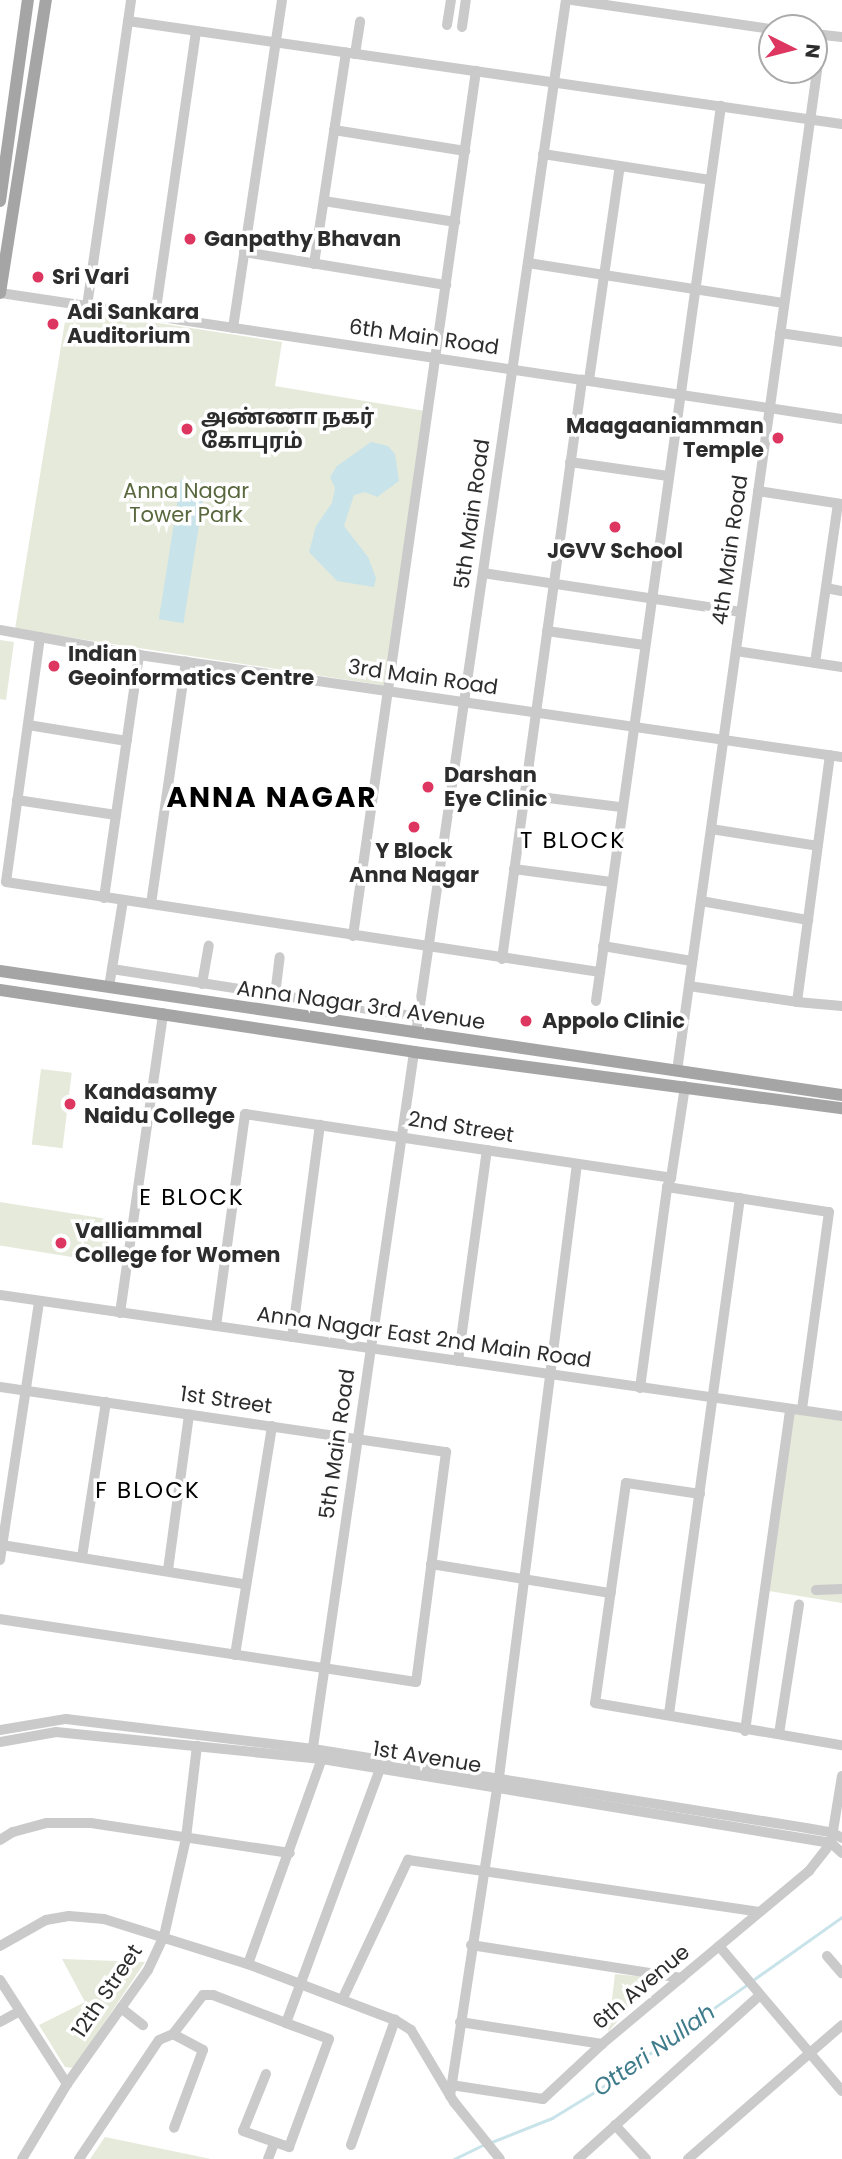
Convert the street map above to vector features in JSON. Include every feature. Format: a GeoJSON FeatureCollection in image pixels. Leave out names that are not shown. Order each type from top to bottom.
{"type":"FeatureCollection","features":[{"type":"Feature","properties":{"kind":"main road"},"geometry":{"type":"LineString","coordinates":[[0,201],[28,0]]}},
{"type":"Feature","properties":{"kind":"main road"},"geometry":{"type":"LineString","coordinates":[[0,293],[46,0]]}},
{"type":"Feature","properties":{"kind":"main road","name":"Anna Nagar 3rd Avenue"},"geometry":{"type":"LineString","coordinates":[[0,971],[842,1095]]}},
{"type":"Feature","properties":{"kind":"main road","name":"Anna Nagar 3rd Avenue"},"geometry":{"type":"LineString","coordinates":[[0,990],[414,1052],[842,1108]]}},
{"type":"Feature","properties":{"kind":"street"},"geometry":{"type":"LineString","coordinates":[[88,306],[131,0]]}},
{"type":"Feature","properties":{"kind":"street"},"geometry":{"type":"LineString","coordinates":[[233,328],[282,0]]}},
{"type":"Feature","properties":{"kind":"street"},"geometry":{"type":"LineString","coordinates":[[447,25],[451,0]]}},
{"type":"Feature","properties":{"kind":"street"},"geometry":{"type":"LineString","coordinates":[[462,27],[466,0]]}},
{"type":"Feature","properties":{"kind":"street","name":"5th Main Road"},"geometry":{"type":"LineString","coordinates":[[416,1033],[566,0]]}},
{"type":"Feature","properties":{"kind":"street"},"geometry":{"type":"LineString","coordinates":[[572,0],[758,27]]}},
{"type":"Feature","properties":{"kind":"street"},"geometry":{"type":"LineString","coordinates":[[128,21],[842,124]]}},
{"type":"Feature","properties":{"kind":"street"},"geometry":{"type":"LineString","coordinates":[[314,264],[334,131],[350,53],[360,21]]}},
{"type":"Feature","properties":{"kind":"street"},"geometry":{"type":"LineString","coordinates":[[155,316],[196,31]]}},
{"type":"Feature","properties":{"kind":"street"},"geometry":{"type":"LineString","coordinates":[[353,936],[476,71]]}},
{"type":"Feature","properties":{"kind":"street","name":"4th Main Road"},"geometry":{"type":"LineString","coordinates":[[677,1071],[813,84]]}},
{"type":"Feature","properties":{"kind":"street"},"geometry":{"type":"LineString","coordinates":[[596,1001],[721,106]]}},
{"type":"Feature","properties":{"kind":"street"},"geometry":{"type":"LineString","coordinates":[[334,131],[465,151]]}},
{"type":"Feature","properties":{"kind":"street"},"geometry":{"type":"LineString","coordinates":[[543,154],[710,180]]}},
{"type":"Feature","properties":{"kind":"street"},"geometry":{"type":"LineString","coordinates":[[502,959],[570,462],[604,274],[620,166]]}},
{"type":"Feature","properties":{"kind":"street"},"geometry":{"type":"LineString","coordinates":[[324,201],[455,222]]}},
{"type":"Feature","properties":{"kind":"street"},"geometry":{"type":"LineString","coordinates":[[244,253],[446,285]]}},
{"type":"Feature","properties":{"kind":"street"},"geometry":{"type":"LineString","coordinates":[[528,263],[784,303]]}},
{"type":"Feature","properties":{"kind":"street","name":"6th Main Road"},"geometry":{"type":"LineString","coordinates":[[0,293],[842,419]]}},
{"type":"Feature","properties":{"kind":"street"},"geometry":{"type":"LineString","coordinates":[[780,333],[842,342]]}},
{"type":"Feature","properties":{"kind":"street"},"geometry":{"type":"LineString","coordinates":[[570,462],[668,476]]}},
{"type":"Feature","properties":{"kind":"street"},"geometry":{"type":"LineString","coordinates":[[758,491],[840,504],[815,663]]}},
{"type":"Feature","properties":{"kind":"street"},"geometry":{"type":"LineString","coordinates":[[483,573],[741,612]]}},
{"type":"Feature","properties":{"kind":"street"},"geometry":{"type":"LineString","coordinates":[[826,588],[842,590]]}},
{"type":"Feature","properties":{"kind":"street","name":"3rd Main Road"},"geometry":{"type":"LineString","coordinates":[[0,630],[139,655],[842,757]]}},
{"type":"Feature","properties":{"kind":"street"},"geometry":{"type":"LineString","coordinates":[[547,631],[644,645]]}},
{"type":"Feature","properties":{"kind":"street"},"geometry":{"type":"LineString","coordinates":[[40,637],[6,882],[600,972]]}},
{"type":"Feature","properties":{"kind":"street"},"geometry":{"type":"LineString","coordinates":[[736,651],[842,667]]}},
{"type":"Feature","properties":{"kind":"street"},"geometry":{"type":"LineString","coordinates":[[104,898],[139,655]]}},
{"type":"Feature","properties":{"kind":"street"},"geometry":{"type":"LineString","coordinates":[[151,904],[186,662]]}},
{"type":"Feature","properties":{"kind":"street"},"geometry":{"type":"LineString","coordinates":[[28,725],[127,741]]}},
{"type":"Feature","properties":{"kind":"street"},"geometry":{"type":"LineString","coordinates":[[797,1003],[830,755]]}},
{"type":"Feature","properties":{"kind":"street"},"geometry":{"type":"LineString","coordinates":[[524,794],[621,807]]}},
{"type":"Feature","properties":{"kind":"street"},"geometry":{"type":"LineString","coordinates":[[18,800],[116,815]]}},
{"type":"Feature","properties":{"kind":"street"},"geometry":{"type":"LineString","coordinates":[[711,828],[818,846]]}},
{"type":"Feature","properties":{"kind":"street"},"geometry":{"type":"LineString","coordinates":[[514,869],[611,882]]}},
{"type":"Feature","properties":{"kind":"street"},"geometry":{"type":"LineString","coordinates":[[109,987],[123,901]]}},
{"type":"Feature","properties":{"kind":"street"},"geometry":{"type":"LineString","coordinates":[[701,901],[808,920]]}},
{"type":"Feature","properties":{"kind":"street"},"geometry":{"type":"LineString","coordinates":[[202,984],[209,946]]}},
{"type":"Feature","properties":{"kind":"street"},"geometry":{"type":"LineString","coordinates":[[603,946],[692,961]]}},
{"type":"Feature","properties":{"kind":"street"},"geometry":{"type":"LineString","coordinates":[[275,995],[280,957]]}},
{"type":"Feature","properties":{"kind":"street"},"geometry":{"type":"LineString","coordinates":[[112,970],[418,1017]]}},
{"type":"Feature","properties":{"kind":"street"},"geometry":{"type":"LineString","coordinates":[[689,986],[797,1003],[842,1006]]}},
{"type":"Feature","properties":{"kind":"street"},"geometry":{"type":"LineString","coordinates":[[120,1313],[163,1013]]}},
{"type":"Feature","properties":{"kind":"street","name":"5th Main Road"},"geometry":{"type":"LineString","coordinates":[[248,1964],[290,1853],[316,1756],[324,1669],[414,1052]]}},
{"type":"Feature","properties":{"kind":"street"},"geometry":{"type":"LineString","coordinates":[[640,1388],[685,1086]]}},
{"type":"Feature","properties":{"kind":"street","name":"2nd Street"},"geometry":{"type":"LineString","coordinates":[[216,1326],[245,1114],[577,1164],[740,1198],[829,1212],[802,1410]]}},
{"type":"Feature","properties":{"kind":"street"},"geometry":{"type":"LineString","coordinates":[[292,1337],[320,1125]]}},
{"type":"Feature","properties":{"kind":"street"},"geometry":{"type":"LineString","coordinates":[[458,1361],[487,1150]]}},
{"type":"Feature","properties":{"kind":"street"},"geometry":{"type":"LineString","coordinates":[[451,2090],[497,1783],[577,1164]]}},
{"type":"Feature","properties":{"kind":"street"},"geometry":{"type":"LineString","coordinates":[[669,1714],[740,1198]]}},
{"type":"Feature","properties":{"kind":"street","name":"Anna Nagar East 2nd Main Road"},"geometry":{"type":"LineString","coordinates":[[0,1296],[842,1416]]}},
{"type":"Feature","properties":{"kind":"street"},"geometry":{"type":"LineString","coordinates":[[0,1560],[39,1301]]}},
{"type":"Feature","properties":{"kind":"street","name":"1st Street"},"geometry":{"type":"LineString","coordinates":[[0,1387],[446,1452],[431,1564]]}},
{"type":"Feature","properties":{"kind":"street"},"geometry":{"type":"LineString","coordinates":[[82,1557],[106,1402]]}},
{"type":"Feature","properties":{"kind":"street"},"geometry":{"type":"LineString","coordinates":[[745,1731],[790,1409]]}},
{"type":"Feature","properties":{"kind":"street"},"geometry":{"type":"LineString","coordinates":[[168,1570],[189,1414]]}},
{"type":"Feature","properties":{"kind":"street"},"geometry":{"type":"LineString","coordinates":[[235,1654],[244,1584],[272,1426]]}},
{"type":"Feature","properties":{"kind":"street"},"geometry":{"type":"LineString","coordinates":[[700,1494],[626,1482],[595,1703],[669,1714],[745,1731],[842,1745]]}},
{"type":"Feature","properties":{"kind":"street"},"geometry":{"type":"LineString","coordinates":[[2,1545],[244,1584]]}},
{"type":"Feature","properties":{"kind":"street"},"geometry":{"type":"LineString","coordinates":[[0,1619],[416,1682],[431,1564],[611,1593]]}},
{"type":"Feature","properties":{"kind":"street"},"geometry":{"type":"LineString","coordinates":[[816,1590],[842,1589]]}},
{"type":"Feature","properties":{"kind":"street"},"geometry":{"type":"LineString","coordinates":[[779,1734],[799,1605]]}},
{"type":"Feature","properties":{"kind":"street","name":"1st Avenue"},"geometry":{"type":"LineString","coordinates":[[0,1730],[66,1719],[497,1783],[835,1838]]}},
{"type":"Feature","properties":{"kind":"street","name":"1st Avenue"},"geometry":{"type":"LineString","coordinates":[[0,1741],[57,1732],[316,1756],[380,1769],[497,1783]]}},
{"type":"Feature","properties":{"kind":"street","name":"12th Street"},"geometry":{"type":"LineString","coordinates":[[22,2159],[67,2084],[148,1969],[164,1936],[186,1838],[197,1746]]}},
{"type":"Feature","properties":{"kind":"street"},"geometry":{"type":"LineString","coordinates":[[286,2023],[380,1769]]}},
{"type":"Feature","properties":{"kind":"street"},"geometry":{"type":"LineString","coordinates":[[842,1778],[835,1838],[842,1853]]}},
{"type":"Feature","properties":{"kind":"street"},"geometry":{"type":"LineString","coordinates":[[0,1839],[13,1832],[47,1823],[91,1823],[290,1853]]}},
{"type":"Feature","properties":{"kind":"street","name":"6th Avenue"},"geometry":{"type":"LineString","coordinates":[[451,2090],[543,2099],[602,2045],[809,1871],[835,1838]]}},
{"type":"Feature","properties":{"kind":"street"},"geometry":{"type":"LineString","coordinates":[[344,1998],[408,1860],[759,1912]]}},
{"type":"Feature","properties":{"kind":"street"},"geometry":{"type":"LineString","coordinates":[[0,1946],[46,1920],[69,1916],[104,1919],[164,1936],[344,1998],[395,2020],[411,2030],[500,2159]]}},
{"type":"Feature","properties":{"kind":"street"},"geometry":{"type":"LineString","coordinates":[[471,1945],[681,1978]]}},
{"type":"Feature","properties":{"kind":"street"},"geometry":{"type":"LineString","coordinates":[[719,1946],[842,2091]]}},
{"type":"Feature","properties":{"kind":"street"},"geometry":{"type":"LineString","coordinates":[[827,1956],[842,1973]]}},
{"type":"Feature","properties":{"kind":"street"},"geometry":{"type":"LineString","coordinates":[[0,1980],[18,2012],[67,2084]]}},
{"type":"Feature","properties":{"kind":"street"},"geometry":{"type":"LineString","coordinates":[[79,2159],[159,2040],[173,2034],[207,1994],[329,2039],[289,2147],[243,2131],[266,2074]]}},
{"type":"Feature","properties":{"kind":"street"},"geometry":{"type":"LineString","coordinates":[[578,2159],[760,1995]]}},
{"type":"Feature","properties":{"kind":"street"},"geometry":{"type":"LineString","coordinates":[[121,2008],[143,2025]]}},
{"type":"Feature","properties":{"kind":"street"},"geometry":{"type":"LineString","coordinates":[[0,2022],[18,2012]]}},
{"type":"Feature","properties":{"kind":"street"},"geometry":{"type":"LineString","coordinates":[[351,2145],[395,2020]]}},
{"type":"Feature","properties":{"kind":"street"},"geometry":{"type":"LineString","coordinates":[[460,2022],[602,2045]]}},
{"type":"Feature","properties":{"kind":"street"},"geometry":{"type":"LineString","coordinates":[[688,2159],[842,2025]]}},
{"type":"Feature","properties":{"kind":"street"},"geometry":{"type":"LineString","coordinates":[[173,2034],[203,2050],[174,2128]]}},
{"type":"Feature","properties":{"kind":"street"},"geometry":{"type":"LineString","coordinates":[[615,2125],[646,2159]]}},
{"type":"Feature","properties":{"kind":"street"},"geometry":{"type":"LineString","coordinates":[[268,2159],[274,2143]]}},
{"type":"Feature","properties":{"kind":"green space","name":"Anna Nagar Tower Park"},"geometry":{"type":"Polygon","coordinates":[[[67,309],[282,342],[275,386],[425,411],[387,686],[15,629],[67,309]]]}},
{"type":"Feature","properties":{"kind":"green space"},"geometry":{"type":"Polygon","coordinates":[[[0,640],[14,642],[6,700],[0,699],[0,640]]]}},
{"type":"Feature","properties":{"kind":"green space"},"geometry":{"type":"Polygon","coordinates":[[[41,1069],[72,1073],[63,1148],[32,1144],[41,1069]]]}},
{"type":"Feature","properties":{"kind":"green space"},"geometry":{"type":"Polygon","coordinates":[[[0,1202],[112,1220],[105,1262],[0,1246],[0,1202]]]}},
{"type":"Feature","properties":{"kind":"green space"},"geometry":{"type":"Polygon","coordinates":[[[794,1412],[842,1419],[842,1603],[769,1591],[794,1412]]]}},
{"type":"Feature","properties":{"kind":"green space"},"geometry":{"type":"Polygon","coordinates":[[[62,1959],[145,1962],[74,2068],[65,2067],[39,2025],[85,2002],[62,1959]]]}},
{"type":"Feature","properties":{"kind":"green space"},"geometry":{"type":"Polygon","coordinates":[[[615,1974],[656,1978],[608,2032],[615,1974]]]}},
{"type":"Feature","properties":{"kind":"green space"},"geometry":{"type":"Polygon","coordinates":[[[105,2137],[211,2159],[90,2159],[105,2137]]]}},
{"type":"Feature","properties":{"kind":"water"},"geometry":{"type":"Polygon","coordinates":[[[371,442],[388,446],[395,454],[399,481],[377,497],[365,492],[354,495],[344,526],[368,557],[376,578],[374,587],[337,581],[309,552],[316,526],[332,503],[335,488],[330,477],[337,466],[371,442]]]}},
{"type":"Feature","properties":{"kind":"water"},"geometry":{"type":"Polygon","coordinates":[[[181,479],[206,483],[183,623],[159,619],[181,479]]]}},
{"type":"Feature","properties":{"kind":"waterway","name":"Otteri Nullah"},"geometry":{"type":"LineString","coordinates":[[753,1980],[842,1917]]}},
{"type":"Feature","properties":{"kind":"waterway","name":"Otteri Nullah"},"geometry":{"type":"LineString","coordinates":[[489,2143],[552,2118],[601,2088],[748,1984]]}},
{"type":"Feature","properties":{"kind":"waterway","name":"Otteri Nullah"},"geometry":{"type":"LineString","coordinates":[[454,2159],[483,2145]]}},
{"type":"Feature","properties":{"kind":"place","name":"Ganpathy Bhavan"},"geometry":{"type":"Point","coordinates":[190,239]}},
{"type":"Feature","properties":{"kind":"place","name":"Sri Vari"},"geometry":{"type":"Point","coordinates":[38,277]}},
{"type":"Feature","properties":{"kind":"place","name":"Adi Sankara Auditorium"},"geometry":{"type":"Point","coordinates":[53,324]}},
{"type":"Feature","properties":{"kind":"place","name":"அண்ணா நகர் கோபுரம்"},"geometry":{"type":"Point","coordinates":[187,429]}},
{"type":"Feature","properties":{"kind":"place","name":"Maagaaniamman Temple"},"geometry":{"type":"Point","coordinates":[778,438]}},
{"type":"Feature","properties":{"kind":"place","name":"JGVV School"},"geometry":{"type":"Point","coordinates":[615,527]}},
{"type":"Feature","properties":{"kind":"place","name":"Indian Geoinformatics Centre"},"geometry":{"type":"Point","coordinates":[54,666]}},
{"type":"Feature","properties":{"kind":"place","name":"Darshan Eye Clinic"},"geometry":{"type":"Point","coordinates":[428,787]}},
{"type":"Feature","properties":{"kind":"place","name":"Y Block Anna Nagar"},"geometry":{"type":"Point","coordinates":[414,827]}},
{"type":"Feature","properties":{"kind":"place","name":"Appolo Clinic"},"geometry":{"type":"Point","coordinates":[526,1021]}},
{"type":"Feature","properties":{"kind":"place","name":"Kandasamy Naidu College"},"geometry":{"type":"Point","coordinates":[70,1104]}},
{"type":"Feature","properties":{"kind":"place","name":"Valliammal College for Women"},"geometry":{"type":"Point","coordinates":[61,1243]}},
{"type":"Feature","properties":{"kind":"district","name":"ANNA NAGAR"},"geometry":{"type":"Point","coordinates":[272,798]}},
{"type":"Feature","properties":{"kind":"district","name":"T BLOCK"},"geometry":{"type":"Point","coordinates":[573,840]}},
{"type":"Feature","properties":{"kind":"district","name":"E BLOCK"},"geometry":{"type":"Point","coordinates":[192,1197]}},
{"type":"Feature","properties":{"kind":"district","name":"F BLOCK"},"geometry":{"type":"Point","coordinates":[148,1490]}}]}
